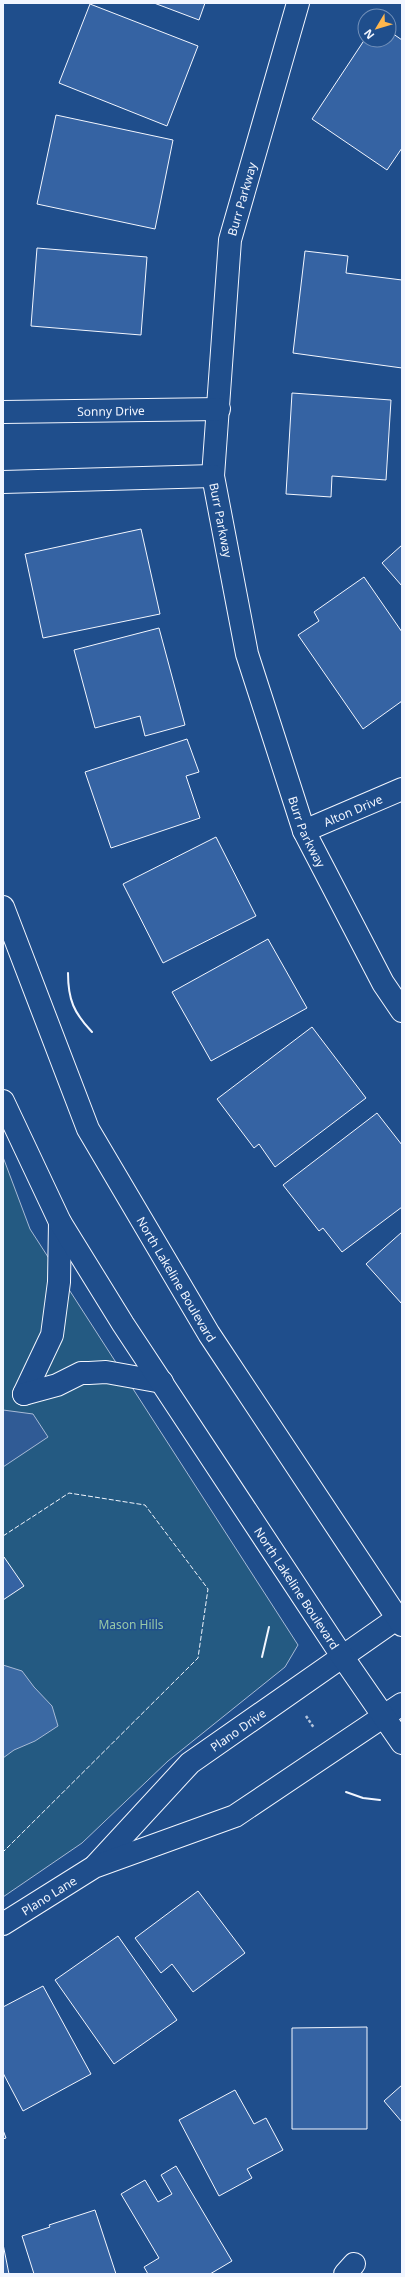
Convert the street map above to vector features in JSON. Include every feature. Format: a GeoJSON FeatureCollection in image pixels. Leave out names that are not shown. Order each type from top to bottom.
{"type":"FeatureCollection","features":[{"type":"Feature","properties":{"kind":"street","name":"Burr Parkway"},"geometry":{"type":"LineString","coordinates":[[298,3],[230,240],[213,476],[247,654],[304,831],[383,984],[402,1011]]}},
{"type":"Feature","properties":{"kind":"street","name":"Sonny Drive"},"geometry":{"type":"LineString","coordinates":[[3,412],[218,409]]}},
{"type":"Feature","properties":{"kind":"street"},"geometry":{"type":"LineString","coordinates":[[3,482],[213,476]]}},
{"type":"Feature","properties":{"kind":"street","name":"Alton Drive"},"geometry":{"type":"LineString","coordinates":[[304,831],[402,789]]}},
{"type":"Feature","properties":{"kind":"street","name":"North Lakeline Boulevard"},"geometry":{"type":"LineString","coordinates":[[3,907],[88,1129],[209,1334],[400,1619]]}},
{"type":"Feature","properties":{"kind":"street","name":"North Lakeline Boulevard"},"geometry":{"type":"LineString","coordinates":[[3,1101],[60,1222],[162,1382],[342,1656],[402,1743]]}},
{"type":"Feature","properties":{"kind":"street"},"geometry":{"type":"LineString","coordinates":[[60,1222],[59,1282],[52,1335],[24,1394],[57,1385],[81,1373],[106,1372],[162,1382]]}},
{"type":"Feature","properties":{"kind":"street","name":"Plano Drive"},"geometry":{"type":"LineString","coordinates":[[94,1867],[190,1763],[342,1656],[400,1619]]}},
{"type":"Feature","properties":{"kind":"street"},"geometry":{"type":"LineString","coordinates":[[94,1867],[235,1816],[402,1704]]}},
{"type":"Feature","properties":{"kind":"street","name":"Plano Lane"},"geometry":{"type":"LineString","coordinates":[[3,1924],[94,1867]]}},
{"type":"Feature","properties":{"kind":"path"},"geometry":{"type":"LineString","coordinates":[[305,1714],[318,1734]]}},
{"type":"Feature","properties":{"kind":"green space","name":"Mason Hills"},"geometry":{"type":"Polygon","coordinates":[[[3,1157],[30,1229],[298,1645],[285,1667],[168,1761],[82,1843],[3,1897],[3,1157]]]}},
{"type":"Feature","properties":{"kind":"shaded area"},"geometry":{"type":"Polygon","coordinates":[[[3,1410],[33,1414],[48,1437],[3,1467],[3,1410]]]}},
{"type":"Feature","properties":{"kind":"shaded area"},"geometry":{"type":"Polygon","coordinates":[[[3,1665],[22,1671],[34,1687],[52,1706],[58,1726],[35,1741],[14,1750],[3,1758],[3,1665]]]}},
{"type":"Feature","properties":{"kind":"building"},"geometry":{"type":"Polygon","coordinates":[[[154,3],[205,3],[199,20],[154,3]]]}},
{"type":"Feature","properties":{"kind":"building"},"geometry":{"type":"Polygon","coordinates":[[[90,4],[198,46],[167,126],[59,83],[90,4]]]}},
{"type":"Feature","properties":{"kind":"building"},"geometry":{"type":"Polygon","coordinates":[[[397,37],[402,40],[402,148],[387,170],[312,119],[359,48],[397,48],[397,37]]]}},
{"type":"Feature","properties":{"kind":"building"},"geometry":{"type":"Polygon","coordinates":[[[56,115],[173,140],[155,229],[37,204],[56,115]]]}},
{"type":"Feature","properties":{"kind":"building"},"geometry":{"type":"Polygon","coordinates":[[[37,248],[147,257],[141,335],[31,326],[37,248]]]}},
{"type":"Feature","properties":{"kind":"building"},"geometry":{"type":"Polygon","coordinates":[[[305,251],[348,256],[346,273],[402,280],[402,368],[293,353],[305,251]]]}},
{"type":"Feature","properties":{"kind":"building"},"geometry":{"type":"Polygon","coordinates":[[[292,393],[391,400],[386,480],[332,476],[331,497],[286,494],[292,393]]]}},
{"type":"Feature","properties":{"kind":"building"},"geometry":{"type":"Polygon","coordinates":[[[141,529],[160,614],[43,638],[25,554],[141,529]]]}},
{"type":"Feature","properties":{"kind":"building"},"geometry":{"type":"Polygon","coordinates":[[[402,545],[402,586],[382,563],[402,545]]]}},
{"type":"Feature","properties":{"kind":"building"},"geometry":{"type":"Polygon","coordinates":[[[364,577],[402,632],[402,701],[363,729],[298,635],[319,621],[314,612],[364,577]]]}},
{"type":"Feature","properties":{"kind":"building"},"geometry":{"type":"Polygon","coordinates":[[[159,628],[185,725],[145,736],[140,716],[95,728],[74,650],[159,628]]]}},
{"type":"Feature","properties":{"kind":"building"},"geometry":{"type":"Polygon","coordinates":[[[187,739],[199,772],[186,776],[200,818],[111,848],[85,772],[187,739]]]}},
{"type":"Feature","properties":{"kind":"building"},"geometry":{"type":"Polygon","coordinates":[[[216,837],[256,916],[163,963],[123,884],[216,837]]]}},
{"type":"Feature","properties":{"kind":"building"},"geometry":{"type":"Polygon","coordinates":[[[268,939],[307,1008],[211,1061],[172,992],[268,939]]]}},
{"type":"Feature","properties":{"kind":"building"},"geometry":{"type":"Polygon","coordinates":[[[312,1027],[366,1098],[275,1167],[259,1144],[254,1148],[217,1099],[312,1027]]]}},
{"type":"Feature","properties":{"kind":"building"},"geometry":{"type":"Polygon","coordinates":[[[377,1113],[402,1145],[402,1207],[342,1252],[323,1228],[319,1231],[283,1185],[377,1113]]]}},
{"type":"Feature","properties":{"kind":"building"},"geometry":{"type":"Polygon","coordinates":[[[402,1232],[402,1304],[366,1264],[402,1232]]]}},
{"type":"Feature","properties":{"kind":"building"},"geometry":{"type":"Polygon","coordinates":[[[4,1557],[24,1586],[3,1600],[3,1558],[4,1557]]]}},
{"type":"Feature","properties":{"kind":"building"},"geometry":{"type":"Polygon","coordinates":[[[198,1891],[245,1953],[193,1992],[172,1964],[161,1973],[135,1938],[198,1891]]]}},
{"type":"Feature","properties":{"kind":"building"},"geometry":{"type":"Polygon","coordinates":[[[118,1936],[177,2020],[114,2064],[55,1980],[118,1936]]]}},
{"type":"Feature","properties":{"kind":"building"},"geometry":{"type":"Polygon","coordinates":[[[43,1986],[91,2074],[23,2111],[3,2073],[3,2007],[43,1986]]]}},
{"type":"Feature","properties":{"kind":"building"},"geometry":{"type":"Polygon","coordinates":[[[367,2027],[367,2129],[292,2129],[292,2028],[367,2027]]]}},
{"type":"Feature","properties":{"kind":"building"},"geometry":{"type":"Polygon","coordinates":[[[402,2085],[402,2122],[384,2101],[402,2085]]]}},
{"type":"Feature","properties":{"kind":"building"},"geometry":{"type":"Polygon","coordinates":[[[235,2090],[254,2124],[266,2118],[283,2150],[247,2169],[252,2178],[219,2196],[179,2120],[235,2090]]]}},
{"type":"Feature","properties":{"kind":"building"},"geometry":{"type":"Polygon","coordinates":[[[3,2130],[6,2138],[3,2139],[3,2130]]]}},
{"type":"Feature","properties":{"kind":"building"},"geometry":{"type":"Polygon","coordinates":[[[176,2166],[232,2261],[210,2274],[148,2274],[144,2267],[159,2258],[121,2194],[145,2180],[158,2202],[172,2194],[161,2175],[176,2166]]]}},
{"type":"Feature","properties":{"kind":"building"},"geometry":{"type":"Polygon","coordinates":[[[95,2210],[116,2274],[34,2274],[22,2236],[50,2227],[49,2225],[95,2210]]]}},
{"type":"Feature","properties":{"kind":"building"},"geometry":{"type":"Polygon","coordinates":[[[3,2244],[9,2274],[3,2274],[3,2244]]]}},
{"type":"Feature","properties":{"kind":"fence"},"geometry":{"type":"LineString","coordinates":[[3,1536],[69,1493],[145,1505],[208,1589],[198,1658],[3,1852]]}},
{"type":"Feature","properties":{"kind":"wall"},"geometry":{"type":"LineString","coordinates":[[68,973],[69,991],[73,1006],[81,1019],[92,1032]]}},
{"type":"Feature","properties":{"kind":"wall"},"geometry":{"type":"LineString","coordinates":[[262,1657],[269,1627]]}},
{"type":"Feature","properties":{"kind":"wall"},"geometry":{"type":"LineString","coordinates":[[346,1792],[363,1798],[380,1800]]}}]}
